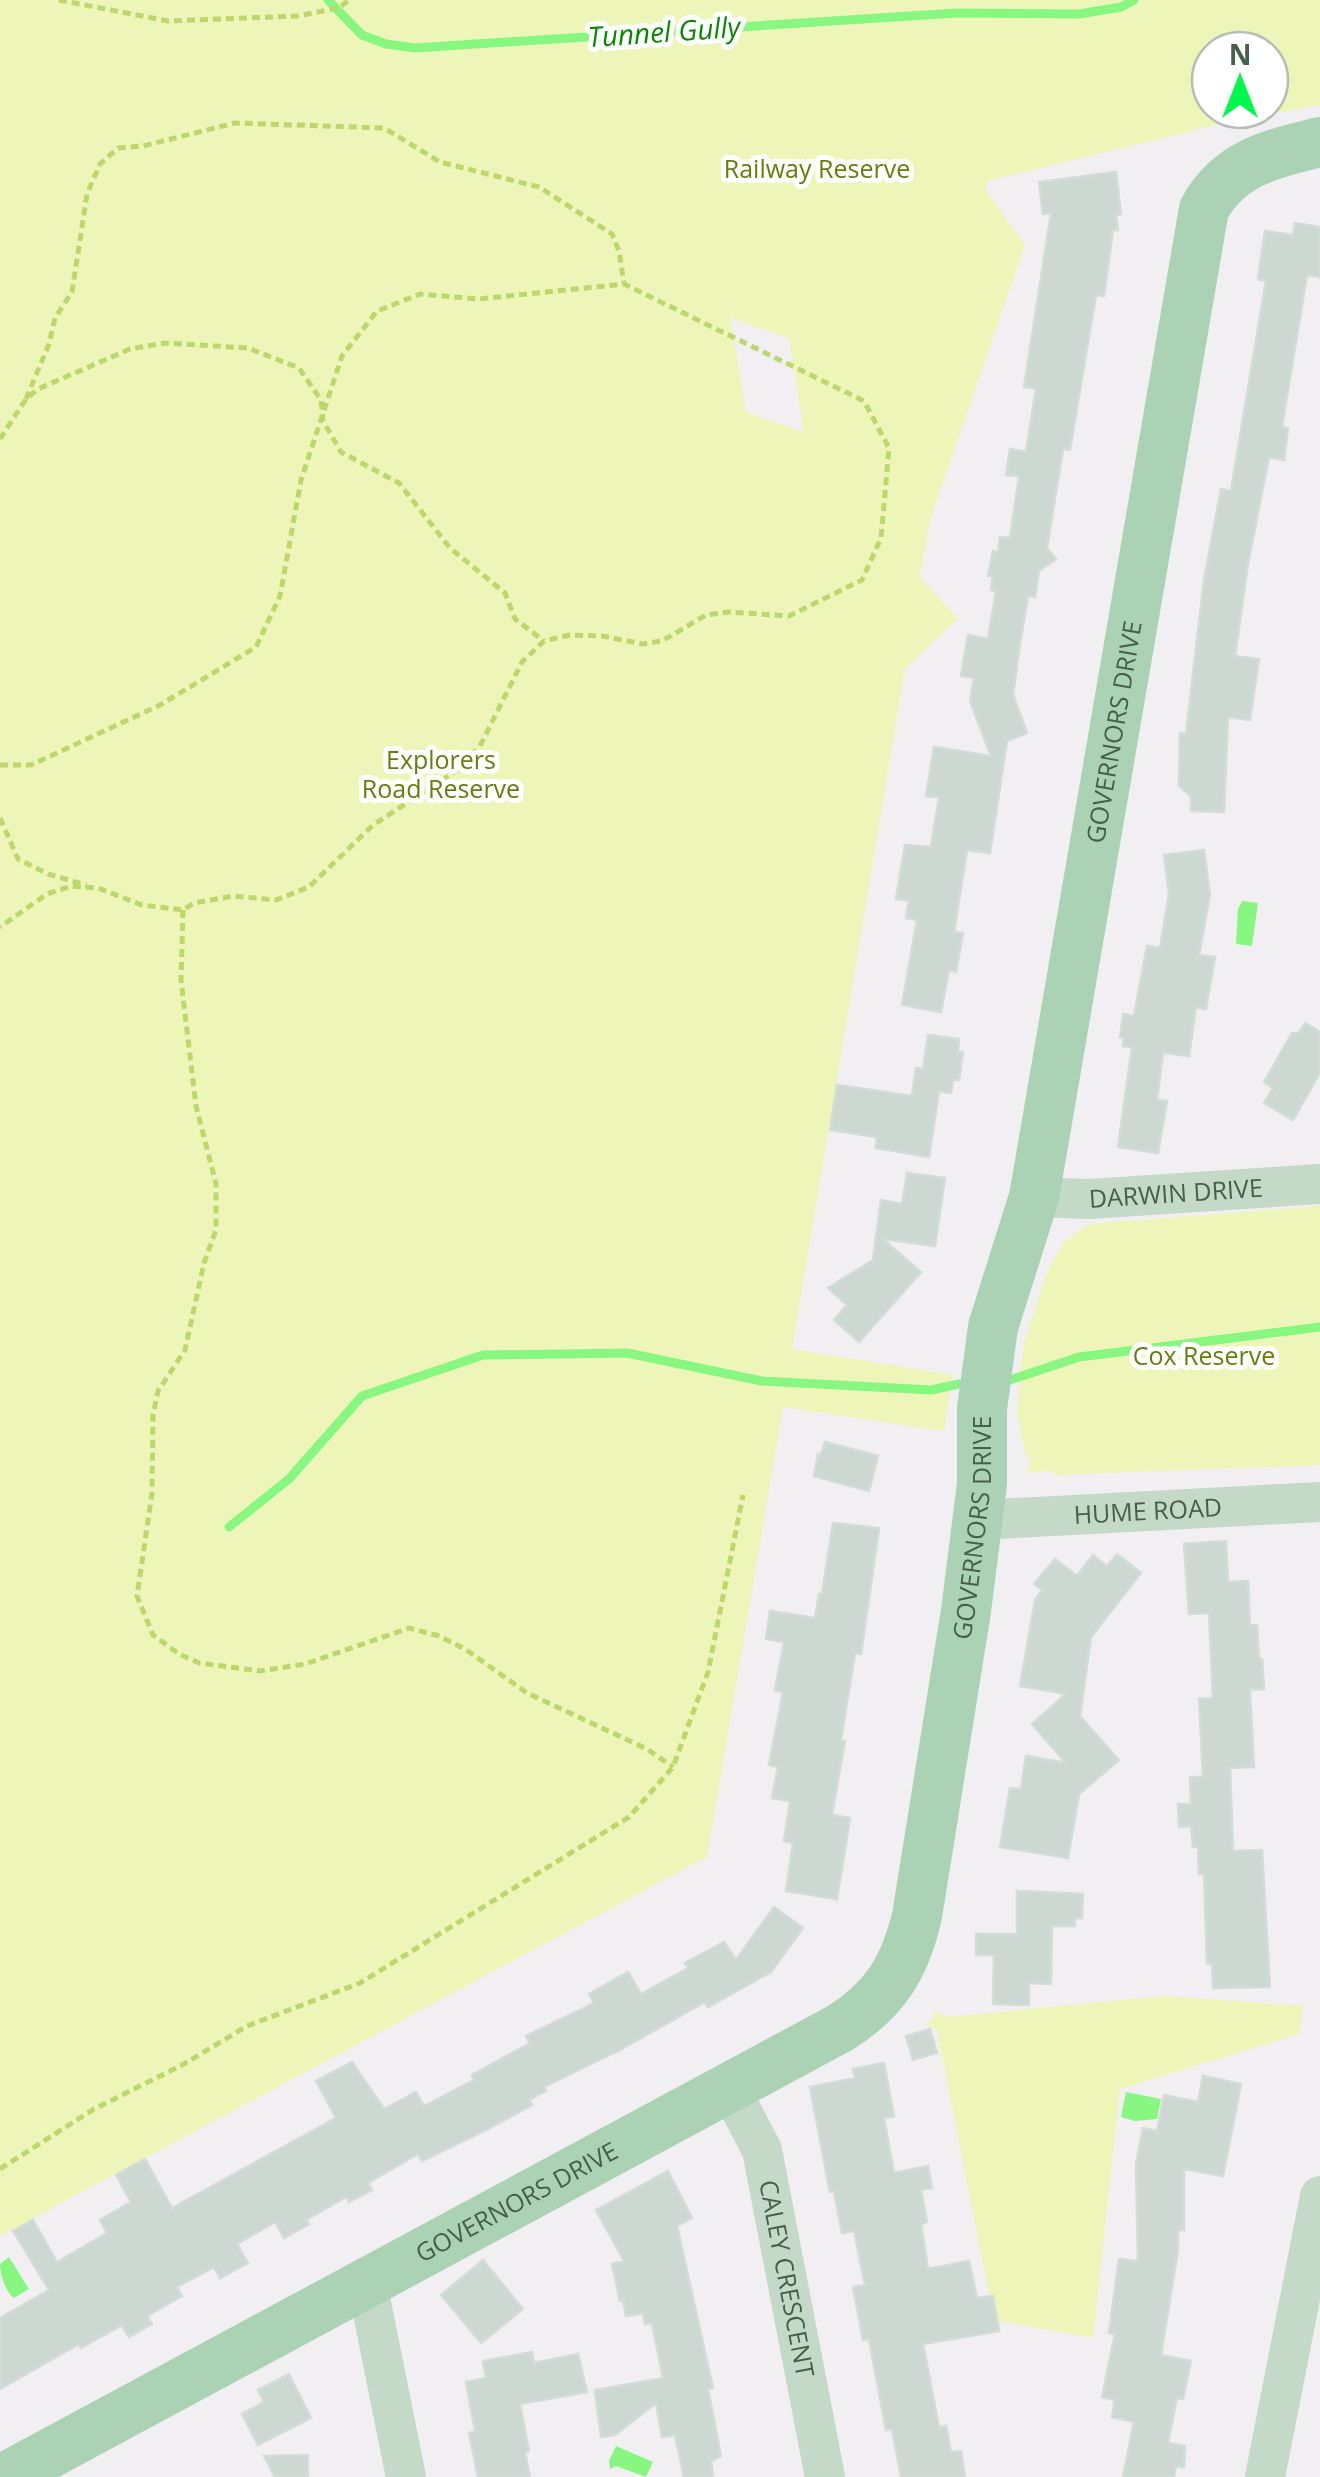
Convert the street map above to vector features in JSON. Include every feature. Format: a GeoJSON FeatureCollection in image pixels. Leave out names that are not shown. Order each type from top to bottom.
{"type":"FeatureCollection","features":[{"type":"Feature","properties":{"kind":"main road","name":"GOVERNORS DRIVE"},"geometry":{"type":"LineString","coordinates":[[6,2477],[860,2016],[888,1988],[904,1958],[917,1916],[978,1520],[982,1409],[992,1326],[1034,1196],[1204,209],[1224,181],[1251,161],[1320,142]]}},
{"type":"Feature","properties":{"kind":"street","name":"DARWIN DRIVE"},"geometry":{"type":"LineString","coordinates":[[1034,1196],[1089,1199],[1320,1184]]}},
{"type":"Feature","properties":{"kind":"street","name":"HUME ROAD"},"geometry":{"type":"LineString","coordinates":[[978,1520],[1320,1502]]}},
{"type":"Feature","properties":{"kind":"street","name":"CALEY CRESCENT"},"geometry":{"type":"LineString","coordinates":[[729,2087],[762,2150],[825,2477]]}},
{"type":"Feature","properties":{"kind":"street"},"geometry":{"type":"LineString","coordinates":[[1265,2477],[1320,2196]]}},
{"type":"Feature","properties":{"kind":"street"},"geometry":{"type":"LineString","coordinates":[[367,2283],[406,2477]]}},
{"type":"Feature","properties":{"kind":"path"},"geometry":{"type":"LineString","coordinates":[[59,0],[168,22],[297,16],[339,8],[350,0]]}},
{"type":"Feature","properties":{"kind":"path"},"geometry":{"type":"LineString","coordinates":[[0,439],[26,399],[49,344],[55,318],[72,292],[87,194],[100,164],[118,148],[143,146],[235,123],[384,128],[440,162],[539,188],[612,234],[624,284]]}},
{"type":"Feature","properties":{"kind":"path"},"geometry":{"type":"LineString","coordinates":[[0,765],[31,765],[160,705],[256,648],[280,596],[301,480],[342,356],[378,311],[420,294],[479,299],[624,284],[864,401],[889,448],[881,538],[862,580],[789,616],[730,612],[706,615],[662,641],[643,644],[570,635],[544,642],[522,662],[480,746],[459,769],[373,824],[309,886],[276,900],[234,896],[194,903],[183,910],[142,905],[48,874],[18,858],[0,818]]}},
{"type":"Feature","properties":{"kind":"path"},"geometry":{"type":"LineString","coordinates":[[26,399],[66,375],[130,349],[165,343],[248,348],[299,368],[321,400],[322,421],[340,452],[398,483],[450,548],[505,593],[515,619],[544,642]]}},
{"type":"Feature","properties":{"kind":"path"},"geometry":{"type":"LineString","coordinates":[[0,928],[47,894],[71,886],[98,888]]}},
{"type":"Feature","properties":{"kind":"path"},"geometry":{"type":"LineString","coordinates":[[183,910],[181,980],[196,1106],[216,1184],[216,1230],[204,1263],[185,1350],[158,1391],[153,1415],[152,1492],[137,1596],[153,1635],[199,1663],[260,1671],[305,1664],[409,1628],[466,1649],[526,1692],[647,1750],[673,1767]]}},
{"type":"Feature","properties":{"kind":"path"},"geometry":{"type":"LineString","coordinates":[[0,2169],[94,2109],[184,2064],[247,2026],[360,1983],[628,1817],[673,1767],[708,1672],[744,1495]]}},
{"type":"Feature","properties":{"kind":"green space","name":"Explorers Road Reserve"},"geometry":{"type":"Polygon","coordinates":[[[0,0],[1320,0],[1320,105],[1290,111],[1290,30],[1190,30],[1190,130],[1196,130],[987,181],[986,191],[1025,245],[930,520],[920,577],[958,619],[905,668],[792,1349],[953,1375],[944,1431],[783,1407],[707,1857],[0,2236],[0,0]],[[730,318],[746,412],[804,432],[789,338],[730,318]]]}},
{"type":"Feature","properties":{"kind":"green space","name":"Cox Reserve"},"geometry":{"type":"Polygon","coordinates":[[[1320,1206],[1320,1465],[1028,1473],[1031,1459],[1026,1456],[1017,1416],[1023,1346],[1047,1272],[1064,1242],[1088,1224],[1320,1206]]]}},
{"type":"Feature","properties":{"kind":"green space"},"geometry":{"type":"Polygon","coordinates":[[[1163,1996],[1303,2006],[1299,2034],[1120,2089],[1093,2338],[994,2320],[937,2030],[925,2023],[933,2019],[934,2011],[948,2017],[1163,1996]]]}},
{"type":"Feature","properties":{"kind":"shaded area"},"geometry":{"type":"Polygon","coordinates":[[[1242,901],[1258,903],[1252,946],[1236,944],[1242,901]]]}},
{"type":"Feature","properties":{"kind":"shaded area"},"geometry":{"type":"Polygon","coordinates":[[[1126,2092],[1161,2099],[1157,2119],[1135,2121],[1121,2117],[1126,2092]]]}},
{"type":"Feature","properties":{"kind":"shaded area"},"geometry":{"type":"Polygon","coordinates":[[[9,2257],[29,2289],[14,2298],[6,2288],[0,2268],[9,2257]]]}},
{"type":"Feature","properties":{"kind":"shaded area"},"geometry":{"type":"Polygon","coordinates":[[[616,2446],[653,2462],[646,2477],[616,2466],[610,2469],[616,2446]]]}},
{"type":"Feature","properties":{"kind":"building"},"geometry":{"type":"Polygon","coordinates":[[[1116,172],[1121,214],[1116,215],[1118,230],[1113,230],[1104,296],[1096,295],[1070,450],[1063,449],[1047,548],[1056,559],[1039,571],[1035,597],[1028,596],[1020,644],[1013,695],[1027,733],[1007,741],[990,853],[967,850],[954,932],[963,933],[956,972],[949,970],[941,1012],[902,1005],[917,920],[906,918],[909,901],[896,899],[905,845],[931,847],[939,797],[926,796],[934,747],[991,756],[970,701],[974,678],[961,676],[968,635],[988,639],[996,591],[991,590],[993,576],[988,576],[1000,537],[1010,538],[1019,476],[1006,475],[1010,449],[1026,452],[1036,389],[1024,387],[1051,213],[1043,214],[1039,182],[1116,172]]]}},
{"type":"Feature","properties":{"kind":"building"},"geometry":{"type":"Polygon","coordinates":[[[1295,223],[1320,227],[1320,277],[1307,275],[1282,427],[1288,428],[1284,460],[1269,457],[1248,564],[1235,656],[1259,659],[1250,720],[1228,717],[1224,812],[1191,811],[1191,796],[1179,786],[1180,733],[1186,734],[1204,580],[1221,489],[1231,491],[1266,281],[1258,279],[1265,231],[1293,235],[1295,223]]]}},
{"type":"Feature","properties":{"kind":"building"},"geometry":{"type":"Polygon","coordinates":[[[1204,850],[1210,895],[1199,955],[1215,957],[1206,1009],[1196,1007],[1189,1056],[1163,1053],[1157,1100],[1167,1101],[1158,1153],[1118,1147],[1132,1047],[1123,1046],[1124,1038],[1120,1037],[1123,1014],[1134,1016],[1147,946],[1160,948],[1169,894],[1164,855],[1204,850]]]}},
{"type":"Feature","properties":{"kind":"building"},"geometry":{"type":"Polygon","coordinates":[[[1305,1023],[1320,1032],[1320,1073],[1293,1120],[1264,1103],[1273,1088],[1264,1082],[1292,1033],[1299,1033],[1305,1023]]]}},
{"type":"Feature","properties":{"kind":"building"},"geometry":{"type":"Polygon","coordinates":[[[928,1035],[959,1039],[958,1052],[963,1052],[959,1080],[953,1080],[951,1093],[939,1091],[929,1157],[876,1148],[877,1137],[830,1130],[837,1085],[912,1096],[916,1068],[923,1069],[928,1035]]]}},
{"type":"Feature","properties":{"kind":"building"},"geometry":{"type":"Polygon","coordinates":[[[907,1173],[945,1178],[935,1246],[883,1239],[921,1272],[859,1342],[834,1320],[847,1305],[828,1288],[873,1260],[881,1200],[902,1204],[907,1173]]]}},
{"type":"Feature","properties":{"kind":"building"},"geometry":{"type":"Polygon","coordinates":[[[825,1442],[878,1456],[869,1491],[814,1476],[825,1442]]]}},
{"type":"Feature","properties":{"kind":"building"},"geometry":{"type":"Polygon","coordinates":[[[833,1523],[879,1528],[861,1654],[855,1653],[832,1815],[850,1818],[837,1899],[786,1891],[793,1843],[784,1841],[790,1801],[772,1798],[778,1767],[769,1765],[783,1692],[775,1690],[784,1642],[766,1639],[770,1611],[815,1618],[833,1523]]]}},
{"type":"Feature","properties":{"kind":"building"},"geometry":{"type":"Polygon","coordinates":[[[1226,1541],[1228,1582],[1248,1581],[1250,1625],[1257,1625],[1262,1659],[1264,1689],[1250,1690],[1254,1767],[1230,1768],[1233,1851],[1262,1850],[1270,1987],[1213,1988],[1212,1964],[1207,1964],[1204,1874],[1199,1874],[1198,1847],[1193,1847],[1191,1826],[1179,1827],[1178,1804],[1191,1804],[1190,1777],[1203,1777],[1199,1699],[1213,1698],[1209,1613],[1189,1614],[1184,1544],[1226,1541]]]}},
{"type":"Feature","properties":{"kind":"building"},"geometry":{"type":"Polygon","coordinates":[[[1117,1554],[1141,1573],[1091,1637],[1080,1716],[1119,1760],[1079,1794],[1068,1858],[1000,1847],[1010,1788],[1021,1789],[1026,1756],[1066,1763],[1032,1724],[1066,1694],[1020,1686],[1035,1600],[1042,1590],[1034,1584],[1055,1559],[1077,1576],[1093,1555],[1107,1566],[1117,1554]]]}},
{"type":"Feature","properties":{"kind":"building"},"geometry":{"type":"Polygon","coordinates":[[[1017,1891],[1083,1894],[1082,1918],[1075,1918],[1075,1926],[1052,1926],[1051,1984],[1029,1983],[1029,2005],[993,2004],[994,1955],[976,1955],[976,1934],[1017,1934],[1017,1891]]]}},
{"type":"Feature","properties":{"kind":"building"},"geometry":{"type":"Polygon","coordinates":[[[774,1907],[803,1928],[771,1972],[708,2007],[705,2002],[544,2087],[546,2091],[529,2100],[532,2105],[486,2130],[422,2161],[418,2154],[368,2183],[372,2190],[349,2202],[346,2197],[284,2238],[275,2222],[237,2244],[248,2263],[220,2278],[214,2267],[177,2287],[182,2296],[147,2316],[152,2324],[129,2337],[122,2325],[81,2348],[79,2344],[0,2389],[0,2318],[49,2290],[13,2231],[33,2220],[57,2262],[107,2233],[100,2220],[131,2202],[116,2175],[145,2159],[172,2208],[336,2118],[316,2081],[352,2062],[384,2109],[416,2092],[424,2106],[474,2080],[472,2075],[530,2043],[526,2036],[594,2003],[589,1994],[628,1972],[641,1994],[724,1942],[736,1960],[774,1907]]]}},
{"type":"Feature","properties":{"kind":"building"},"geometry":{"type":"Polygon","coordinates":[[[930,2029],[937,2053],[913,2060],[906,2036],[930,2029]]]}},
{"type":"Feature","properties":{"kind":"building"},"geometry":{"type":"Polygon","coordinates":[[[884,2063],[894,2116],[884,2118],[894,2173],[928,2166],[932,2188],[921,2190],[927,2222],[921,2224],[928,2269],[969,2261],[977,2298],[993,2296],[999,2331],[923,2344],[939,2427],[946,2426],[951,2452],[961,2451],[965,2477],[901,2477],[892,2429],[886,2430],[869,2339],[863,2340],[853,2287],[865,2285],[854,2231],[842,2233],[834,2191],[830,2192],[810,2087],[855,2078],[853,2069],[884,2063]]]}},
{"type":"Feature","properties":{"kind":"building"},"geometry":{"type":"Polygon","coordinates":[[[1203,2076],[1241,2084],[1223,2176],[1184,2169],[1184,2230],[1178,2230],[1161,2355],[1191,2361],[1183,2399],[1177,2398],[1168,2443],[1185,2446],[1184,2467],[1176,2466],[1174,2477],[1123,2477],[1134,2422],[1112,2417],[1115,2400],[1102,2397],[1115,2334],[1109,2333],[1119,2259],[1138,2261],[1136,2164],[1143,2128],[1157,2131],[1164,2095],[1198,2102],[1203,2076]]]}},
{"type":"Feature","properties":{"kind":"building"},"geometry":{"type":"Polygon","coordinates":[[[668,2171],[692,2218],[677,2226],[713,2388],[708,2389],[721,2456],[711,2461],[713,2477],[684,2477],[675,2435],[662,2437],[656,2403],[615,2435],[601,2437],[595,2390],[663,2378],[652,2323],[645,2324],[643,2313],[626,2316],[623,2300],[620,2301],[612,2264],[624,2261],[596,2210],[668,2171]]]}},
{"type":"Feature","properties":{"kind":"building"},"geometry":{"type":"Polygon","coordinates":[[[483,2260],[523,2309],[481,2343],[441,2295],[483,2260]]]}},
{"type":"Feature","properties":{"kind":"building"},"geometry":{"type":"Polygon","coordinates":[[[532,2352],[534,2363],[578,2354],[587,2392],[520,2404],[530,2477],[478,2477],[469,2433],[475,2431],[466,2382],[486,2378],[483,2361],[532,2352]]]}},
{"type":"Feature","properties":{"kind":"building"},"geometry":{"type":"Polygon","coordinates":[[[289,2374],[311,2418],[258,2445],[242,2414],[264,2402],[258,2390],[289,2374]]]}},
{"type":"Feature","properties":{"kind":"building"},"geometry":{"type":"Polygon","coordinates":[[[308,2455],[308,2477],[275,2477],[264,2456],[308,2455]]]}},
{"type":"Feature","properties":{"kind":"waterway","name":"Tunnel Gully"},"geometry":{"type":"LineString","coordinates":[[328,0],[362,35],[386,44],[415,48],[957,13],[1079,14],[1121,7],[1134,0]]}},
{"type":"Feature","properties":{"kind":"waterway"},"geometry":{"type":"LineString","coordinates":[[1007,1381],[1079,1357],[1320,1327]]}},
{"type":"Feature","properties":{"kind":"waterway"},"geometry":{"type":"LineString","coordinates":[[229,1527],[289,1479],[362,1396],[483,1355],[627,1353],[762,1381],[931,1390],[959,1384]]}},
{"type":"Feature","properties":{"kind":"park label","name":"Railway Reserve"},"geometry":{"type":"Point","coordinates":[817,169]}}]}
